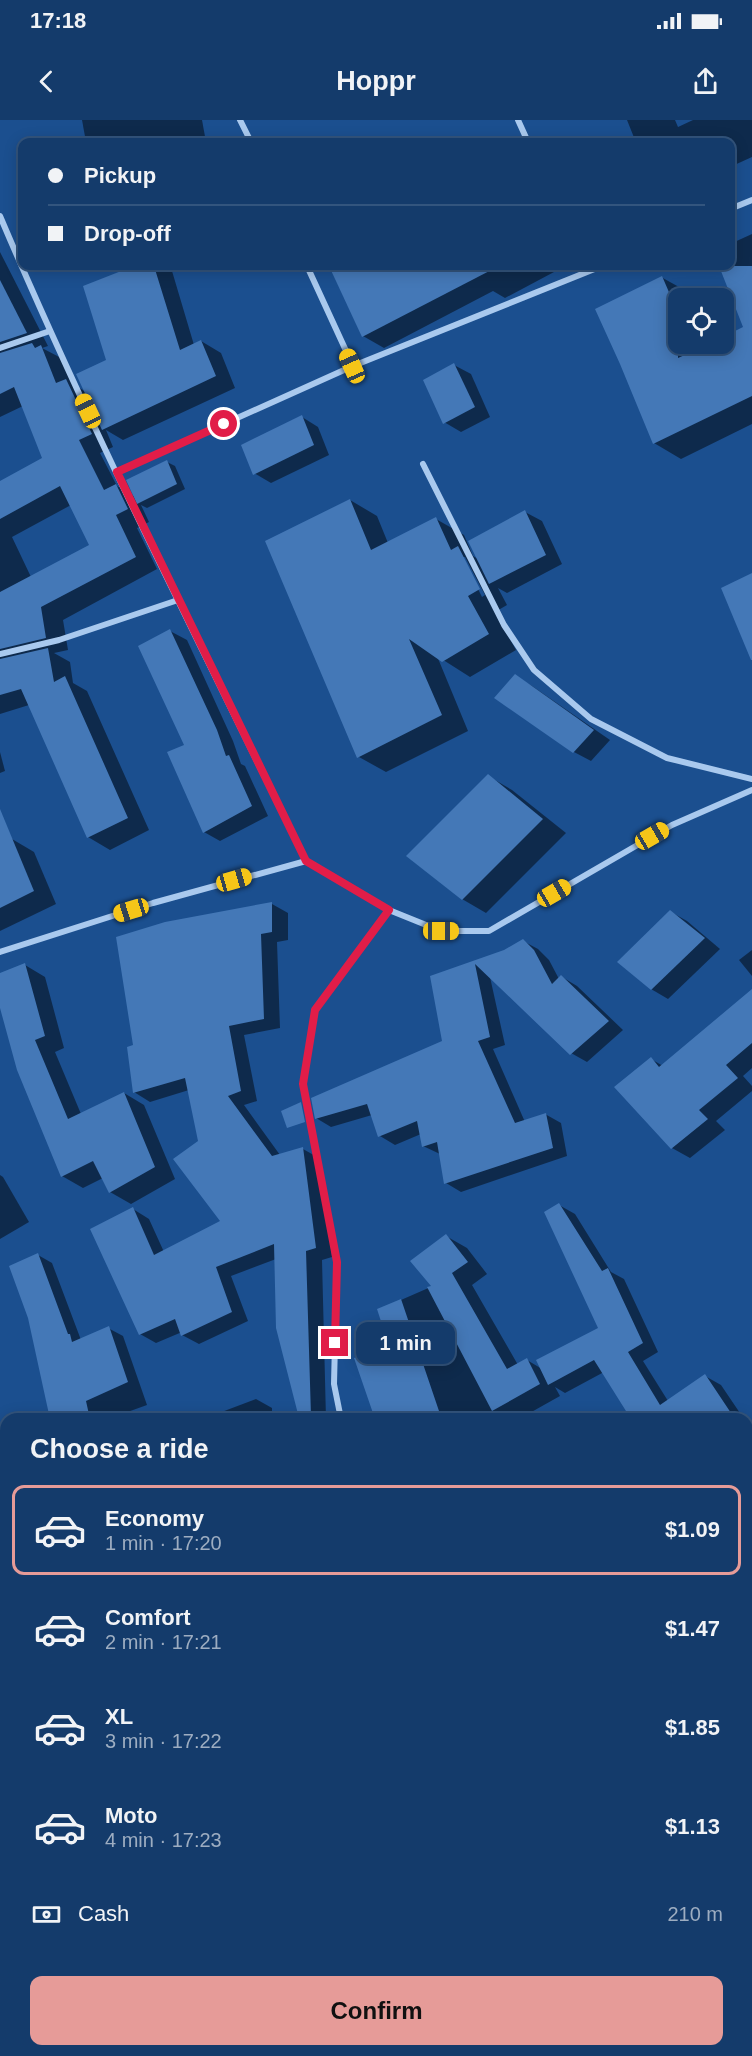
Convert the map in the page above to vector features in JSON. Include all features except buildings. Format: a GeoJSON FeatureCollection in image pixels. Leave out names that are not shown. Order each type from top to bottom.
{"type":"FeatureCollection","features":[{"type":"Feature","properties":{"kind":"street"},"geometry":{"type":"LineString","coordinates":[[240,120],[248,138]]}},
{"type":"Feature","properties":{"kind":"street"},"geometry":{"type":"LineString","coordinates":[[518,120],[526,138]]}},
{"type":"Feature","properties":{"kind":"street"},"geometry":{"type":"LineString","coordinates":[[735,207],[752,200]]}},
{"type":"Feature","properties":{"kind":"street"},"geometry":{"type":"LineString","coordinates":[[0,216],[18,257]]}},
{"type":"Feature","properties":{"kind":"street"},"geometry":{"type":"LineString","coordinates":[[23,270],[50,331],[178,600],[306,861],[389,910],[441,931],[489,931],[672,825],[752,790]]}},
{"type":"Feature","properties":{"kind":"street"},"geometry":{"type":"LineString","coordinates":[[309,270],[352,366]]}},
{"type":"Feature","properties":{"kind":"street"},"geometry":{"type":"LineString","coordinates":[[582,270],[583,274]]}},
{"type":"Feature","properties":{"kind":"street"},"geometry":{"type":"LineString","coordinates":[[117,472],[352,366],[592,270]]}},
{"type":"Feature","properties":{"kind":"street"},"geometry":{"type":"LineString","coordinates":[[0,348],[50,331]]}},
{"type":"Feature","properties":{"kind":"street"},"geometry":{"type":"LineString","coordinates":[[423,464],[504,624],[534,670],[591,719],[667,758],[752,779]]}},
{"type":"Feature","properties":{"kind":"street"},"geometry":{"type":"LineString","coordinates":[[0,654],[59,640],[178,600]]}},
{"type":"Feature","properties":{"kind":"street"},"geometry":{"type":"LineString","coordinates":[[0,952],[153,903],[306,861]]}},
{"type":"Feature","properties":{"kind":"street"},"geometry":{"type":"LineString","coordinates":[[340,1413],[334,1384],[337,1262],[303,1084],[315,1010],[389,910]]}},
{"type":"Feature","properties":{"kind":"route"},"geometry":{"type":"LineString","coordinates":[[224,424],[117,472],[306,861],[389,910],[315,1010],[303,1084],[337,1262],[335,1343]]}}]}
